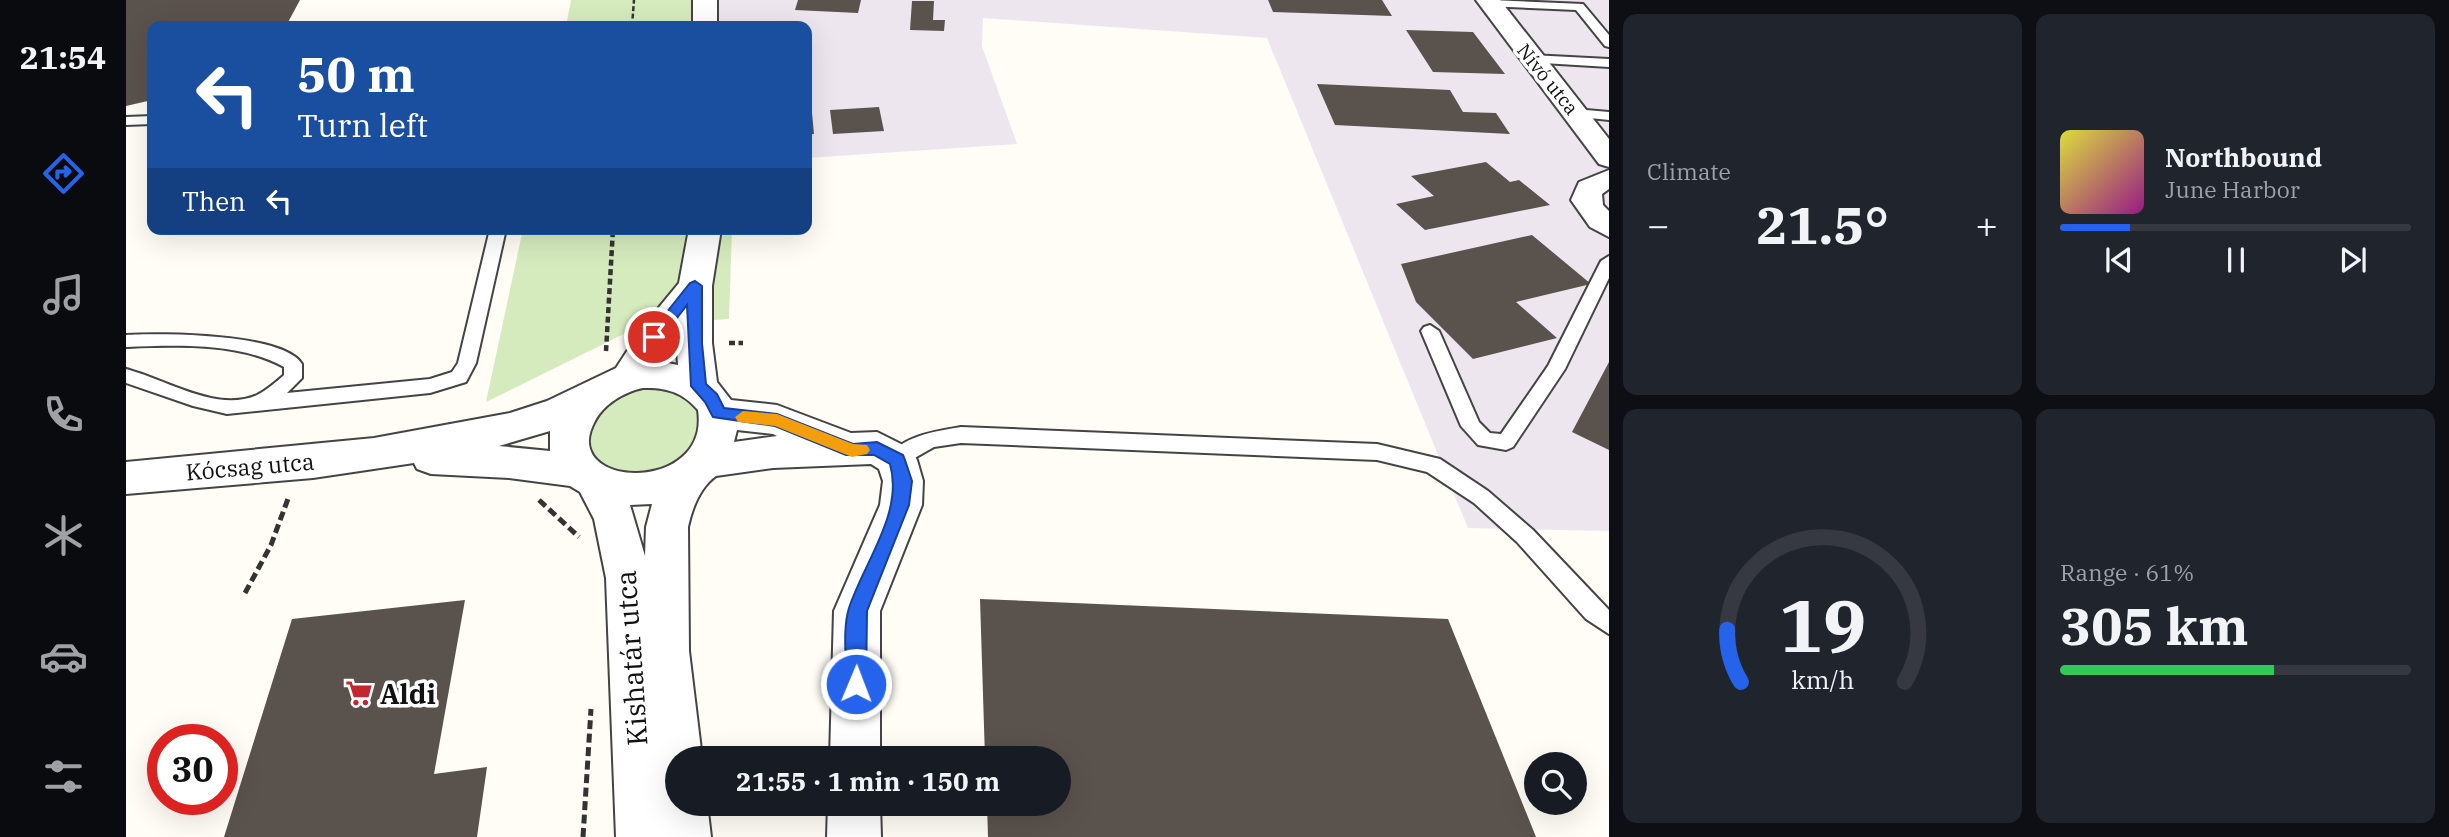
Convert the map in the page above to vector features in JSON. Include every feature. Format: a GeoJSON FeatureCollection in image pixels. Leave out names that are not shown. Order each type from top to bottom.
{"type":"FeatureCollection","features":[{"type":"Feature","properties":{"kind":"street"},"geometry":{"type":"LineString","coordinates":[[705,0],[705,21]]}},
{"type":"Feature","properties":{"kind":"street","name":"Nívó utca"},"geometry":{"type":"LineString","coordinates":[[1489,2],[1609,158]]}},
{"type":"Feature","properties":{"kind":"street"},"geometry":{"type":"LineString","coordinates":[[1609,179],[1595,183],[1587,190],[1585,199],[1589,209],[1609,227]]}},
{"type":"Feature","properties":{"kind":"street"},"geometry":{"type":"LineString","coordinates":[[698,466],[718,438],[694,343],[695,286],[704,235]]}},
{"type":"Feature","properties":{"kind":"street"},"geometry":{"type":"LineString","coordinates":[[373,454],[514,427],[589,398],[608,385],[618,366],[654,337],[695,286]]}},
{"type":"Feature","properties":{"kind":"street"},"geometry":{"type":"LineString","coordinates":[[618,366],[667,375],[708,400],[777,420],[852,450]]}},
{"type":"Feature","properties":{"kind":"street"},"geometry":{"type":"LineString","coordinates":[[587,478],[568,454],[567,434],[574,415],[589,398]]}},
{"type":"Feature","properties":{"kind":"street"},"geometry":{"type":"LineString","coordinates":[[373,454],[509,462],[587,478],[619,490],[646,490],[672,482],[698,466],[773,452],[877,449],[897,460],[903,481],[901,505],[857,611],[855,746]]}},
{"type":"Feature","properties":{"kind":"street","name":"Kócsag utca"},"geometry":{"type":"LineString","coordinates":[[126,478],[373,454]]}},
{"type":"Feature","properties":{"kind":"street","name":"Kishatár utca"},"geometry":{"type":"LineString","coordinates":[[675,746],[666,652],[667,527],[672,506],[698,466]]}},
{"type":"Feature","properties":{"kind":"street","name":"Kishatár utca"},"geometry":{"type":"LineString","coordinates":[[587,478],[615,517],[628,578],[643,837]]}},
{"type":"Feature","properties":{"kind":"street"},"geometry":{"type":"LineString","coordinates":[[682,816],[684,837]]}},
{"type":"Feature","properties":{"kind":"street"},"geometry":{"type":"LineString","coordinates":[[854,816],[854,837]]}},
{"type":"Feature","properties":{"kind":"lane"},"geometry":{"type":"LineString","coordinates":[[1489,2],[1579,7],[1609,43]]}},
{"type":"Feature","properties":{"kind":"lane"},"geometry":{"type":"LineString","coordinates":[[1531,59],[1609,63]]}},
{"type":"Feature","properties":{"kind":"lane"},"geometry":{"type":"LineString","coordinates":[[1576,113],[1609,116]]}},
{"type":"Feature","properties":{"kind":"lane"},"geometry":{"type":"LineString","coordinates":[[126,121],[147,120]]}},
{"type":"Feature","properties":{"kind":"lane"},"geometry":{"type":"LineString","coordinates":[[126,376],[146,379],[203,404],[251,404],[430,386],[459,377],[467,363],[497,235]]}},
{"type":"Feature","properties":{"kind":"lane"},"geometry":{"type":"LineString","coordinates":[[1430,331],[1471,426],[1485,440],[1506,442],[1556,369],[1609,261]]}},
{"type":"Feature","properties":{"kind":"lane"},"geometry":{"type":"LineString","coordinates":[[126,341],[185,340],[283,357],[293,364],[293,378],[265,400],[251,404]]}},
{"type":"Feature","properties":{"kind":"lane"},"geometry":{"type":"LineString","coordinates":[[897,460],[929,440],[961,435],[1377,452],[1433,465],[1481,497],[1525,536],[1594,612],[1609,624]]}},
{"type":"Feature","properties":{"kind":"path"},"geometry":{"type":"LineString","coordinates":[[632,21],[634,0]]}},
{"type":"Feature","properties":{"kind":"path"},"geometry":{"type":"LineString","coordinates":[[613,235],[618,366]]}},
{"type":"Feature","properties":{"kind":"path"},"geometry":{"type":"LineString","coordinates":[[529,491],[584,544]]}},
{"type":"Feature","properties":{"kind":"path"},"geometry":{"type":"LineString","coordinates":[[245,593],[271,545],[289,495]]}},
{"type":"Feature","properties":{"kind":"path"},"geometry":{"type":"LineString","coordinates":[[583,837],[592,701]]}},
{"type":"Feature","properties":{"kind":"shaded area"},"geometry":{"type":"Polygon","coordinates":[[[711,0],[1609,0],[1609,531],[1468,528],[1267,38],[983,18],[982,46],[1017,144],[812,158],[812,21],[714,21],[711,0]]]}},
{"type":"Feature","properties":{"kind":"green space"},"geometry":{"type":"Polygon","coordinates":[[[571,0],[711,0],[714,21],[567,21],[571,0]]]}},
{"type":"Feature","properties":{"kind":"green space"},"geometry":{"type":"Polygon","coordinates":[[[522,235],[732,235],[729,319],[642,325],[486,402],[522,235]]]}},
{"type":"Feature","properties":{"kind":"green space"},"geometry":{"type":"Polygon","coordinates":[[[651,386],[684,396],[701,414],[705,423],[685,461],[635,480],[591,464],[585,426],[618,394],[651,386]]]}},
{"type":"Feature","properties":{"kind":"building"},"geometry":{"type":"Polygon","coordinates":[[[126,0],[300,0],[289,21],[147,21],[147,101],[126,106],[126,0]]]}},
{"type":"Feature","properties":{"kind":"building"},"geometry":{"type":"Polygon","coordinates":[[[798,0],[861,0],[858,13],[795,10],[798,0]]]}},
{"type":"Feature","properties":{"kind":"building"},"geometry":{"type":"Polygon","coordinates":[[[1268,0],[1382,0],[1392,16],[1273,12],[1268,0]]]}},
{"type":"Feature","properties":{"kind":"building"},"geometry":{"type":"Polygon","coordinates":[[[912,1],[934,1],[933,20],[945,20],[944,31],[910,30],[912,1]]]}},
{"type":"Feature","properties":{"kind":"building"},"geometry":{"type":"Polygon","coordinates":[[[1406,30],[1473,32],[1505,74],[1433,72],[1406,30]]]}},
{"type":"Feature","properties":{"kind":"building"},"geometry":{"type":"Polygon","coordinates":[[[1317,84],[1450,90],[1463,112],[1496,113],[1510,134],[1335,125],[1317,84]]]}},
{"type":"Feature","properties":{"kind":"building"},"geometry":{"type":"Polygon","coordinates":[[[879,107],[884,131],[833,134],[830,110],[879,107]]]}},
{"type":"Feature","properties":{"kind":"building"},"geometry":{"type":"Polygon","coordinates":[[[1486,162],[1510,182],[1519,180],[1550,205],[1425,230],[1396,204],[1434,196],[1411,176],[1486,162]]]}},
{"type":"Feature","properties":{"kind":"building"},"geometry":{"type":"Polygon","coordinates":[[[1532,235],[1591,284],[1516,302],[1557,338],[1473,359],[1416,302],[1401,264],[1532,235]]]}},
{"type":"Feature","properties":{"kind":"building"},"geometry":{"type":"Polygon","coordinates":[[[1609,362],[1609,450],[1572,432],[1609,362]]]}},
{"type":"Feature","properties":{"kind":"building"},"geometry":{"type":"Polygon","coordinates":[[[980,599],[1448,619],[1524,807],[1524,815],[1527,815],[1536,837],[988,837],[987,816],[1071,816],[1071,746],[985,746],[980,599]]]}},
{"type":"Feature","properties":{"kind":"building","name":"Aldi"},"geometry":{"type":"Polygon","coordinates":[[[465,600],[434,774],[487,767],[477,837],[224,837],[231,815],[238,815],[238,792],[292,619],[465,600]]]}},
{"type":"Feature","properties":{"kind":"slow traffic"},"geometry":{"type":"LineString","coordinates":[[743,417],[777,420],[852,450],[862,450]]}},
{"type":"Feature","properties":{"kind":"place","name":"Aldi"},"geometry":{"type":"Point","coordinates":[359,693]}},
{"type":"Feature","properties":{"kind":"route"},"geometry":{"type":"LineString","coordinates":[[654,337],[695,286],[694,343],[699,386],[711,398],[718,413],[777,420],[852,450],[877,449],[897,460],[903,481],[901,505],[857,611],[856,684]]}}]}
